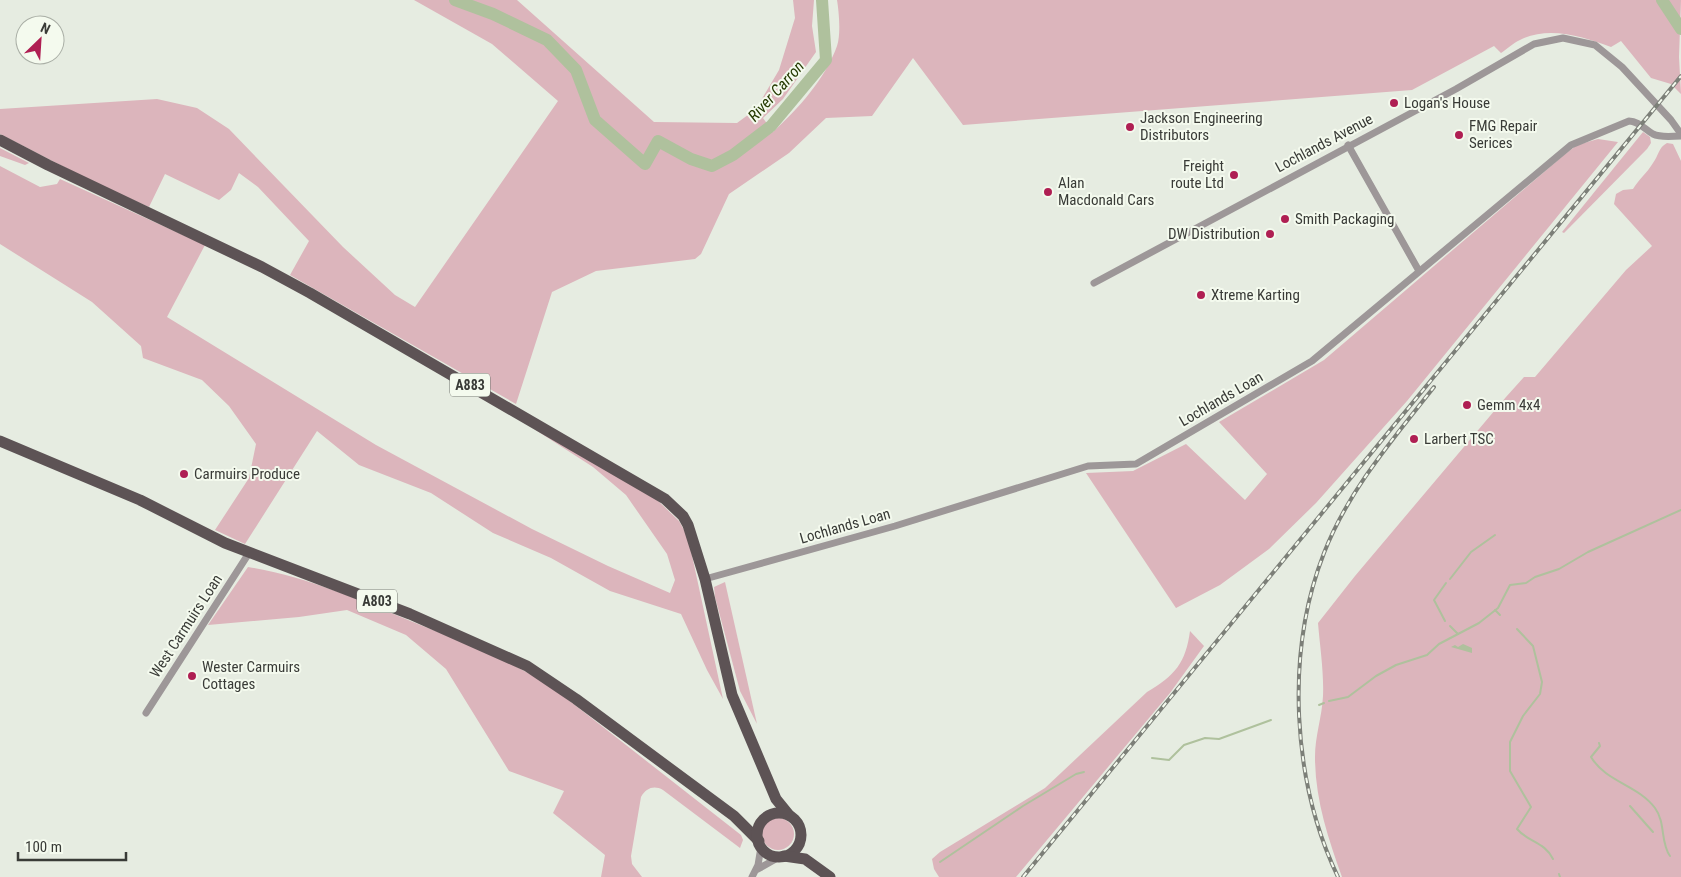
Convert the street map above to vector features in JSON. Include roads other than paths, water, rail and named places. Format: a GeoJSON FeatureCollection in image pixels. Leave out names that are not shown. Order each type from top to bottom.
{"type":"FeatureCollection","features":[{"type":"Feature","properties":{"kind":"main road","name":"A883"},"geometry":{"type":"LineString","coordinates":[[0,140],[48,165],[262,267],[404,346],[653,490],[675,507],[688,525],[705,579],[732,695],[769,780]]}},
{"type":"Feature","properties":{"kind":"main road","name":"A803"},"geometry":{"type":"LineString","coordinates":[[0,441],[140,500],[190,526],[249,553],[410,614],[527,666],[576,699],[676,776],[727,811],[742,818],[766,818]]}},
{"type":"Feature","properties":{"kind":"main road"},"geometry":{"type":"LineString","coordinates":[[769,780],[778,803],[800,828],[800,840],[805,854],[814,865]]}},
{"type":"Feature","properties":{"kind":"main road"},"geometry":{"type":"LineString","coordinates":[[769,780],[771,798],[766,818],[758,829],[760,844],[770,854],[800,857],[830,877]]}},
{"type":"Feature","properties":{"kind":"main road","name":"A803"},"geometry":{"type":"LineString","coordinates":[[727,811],[760,844]]}},
{"type":"Feature","properties":{"kind":"main road"},"geometry":{"type":"LineString","coordinates":[[766,818],[776,813],[789,815]]}},
{"type":"Feature","properties":{"kind":"main road"},"geometry":{"type":"LineString","coordinates":[[783,856],[794,850],[800,840]]}},
{"type":"Feature","properties":{"kind":"street","name":"Lochlands Avenue"},"geometry":{"type":"LineString","coordinates":[[1094,282],[1348,145],[1456,90],[1534,44],[1563,38],[1596,45],[1622,67],[1671,120],[1681,135]]}},
{"type":"Feature","properties":{"kind":"street","name":"Lochlands Loan"},"geometry":{"type":"LineString","coordinates":[[705,579],[895,526],[1088,466],[1136,464],[1312,361],[1571,145],[1629,121],[1635,121],[1662,137],[1681,135]]}},
{"type":"Feature","properties":{"kind":"street"},"geometry":{"type":"LineString","coordinates":[[1348,145],[1419,271]]}},
{"type":"Feature","properties":{"kind":"street","name":"West Carmuirs Loan"},"geometry":{"type":"LineString","coordinates":[[146,713],[249,553]]}},
{"type":"Feature","properties":{"kind":"street"},"geometry":{"type":"LineString","coordinates":[[757,870],[760,844]]}},
{"type":"Feature","properties":{"kind":"street"},"geometry":{"type":"LineString","coordinates":[[752,877],[757,870],[768,862],[783,856]]}},
{"type":"Feature","properties":{"kind":"waterway","name":"River Carron"},"geometry":{"type":"LineString","coordinates":[[455,0],[493,14],[547,40],[576,70],[595,120],[645,164],[658,141],[691,159],[712,166],[733,155],[771,126],[826,60],[822,0]]}},
{"type":"Feature","properties":{"kind":"waterway","name":"River Carron"},"geometry":{"type":"LineString","coordinates":[[1662,0],[1681,29]]}},
{"type":"Feature","properties":{"kind":"waterway"},"geometry":{"type":"LineString","coordinates":[[1329,701],[1348,697],[1376,676],[1396,665],[1427,655],[1439,644],[1479,623],[1498,608],[1510,585],[1526,583],[1535,577],[1559,569],[1588,552],[1681,510]]}},
{"type":"Feature","properties":{"kind":"waterway"},"geometry":{"type":"LineString","coordinates":[[1450,579],[1471,552],[1495,535]]}},
{"type":"Feature","properties":{"kind":"waterway"},"geometry":{"type":"LineString","coordinates":[[1445,621],[1434,600],[1446,583]]}},
{"type":"Feature","properties":{"kind":"waterway"},"geometry":{"type":"LineString","coordinates":[[1495,610],[1500,615]]}},
{"type":"Feature","properties":{"kind":"waterway"},"geometry":{"type":"LineString","coordinates":[[1450,626],[1458,634]]}},
{"type":"Feature","properties":{"kind":"waterway"},"geometry":{"type":"LineString","coordinates":[[1517,629],[1533,646],[1542,682],[1540,694],[1523,716],[1510,742],[1510,771],[1531,807],[1517,829],[1546,849],[1553,859]]}},
{"type":"Feature","properties":{"kind":"waterway"},"geometry":{"type":"LineString","coordinates":[[1319,705],[1324,703]]}},
{"type":"Feature","properties":{"kind":"waterway"},"geometry":{"type":"LineString","coordinates":[[1152,758],[1169,760],[1184,745],[1205,738],[1219,739],[1271,720]]}},
{"type":"Feature","properties":{"kind":"waterway"},"geometry":{"type":"LineString","coordinates":[[1599,743],[1600,746],[1591,757],[1605,772],[1640,794],[1655,808],[1661,820],[1665,845],[1670,856]]}},
{"type":"Feature","properties":{"kind":"waterway"},"geometry":{"type":"LineString","coordinates":[[940,862],[1023,806],[1076,774],[1084,772]]}},
{"type":"Feature","properties":{"kind":"waterway"},"geometry":{"type":"LineString","coordinates":[[1630,806],[1653,832]]}},
{"type":"Feature","properties":{"kind":"railway"},"geometry":{"type":"LineString","coordinates":[[1023,877],[1681,76]]}},
{"type":"Feature","properties":{"kind":"railway"},"geometry":{"type":"LineString","coordinates":[[1338,877],[1323,840],[1311,800],[1303,759],[1299,716],[1299,674],[1303,632],[1312,592],[1324,553],[1334,530],[1373,466],[1434,387]]}},
{"type":"Feature","properties":{"kind":"place","name":"Logan's House"},"geometry":{"type":"Point","coordinates":[1394,103]}},
{"type":"Feature","properties":{"kind":"place","name":"Jackson Engineering Distributors"},"geometry":{"type":"Point","coordinates":[1130,127]}},
{"type":"Feature","properties":{"kind":"place","name":"FMG Repair Serices"},"geometry":{"type":"Point","coordinates":[1459,135]}},
{"type":"Feature","properties":{"kind":"place","name":"Freight route Ltd"},"geometry":{"type":"Point","coordinates":[1234,175]}},
{"type":"Feature","properties":{"kind":"place","name":"Alan Macdonald Cars"},"geometry":{"type":"Point","coordinates":[1048,192]}},
{"type":"Feature","properties":{"kind":"place","name":"Smith Packaging"},"geometry":{"type":"Point","coordinates":[1285,219]}},
{"type":"Feature","properties":{"kind":"place","name":"DW Distribution"},"geometry":{"type":"Point","coordinates":[1270,234]}},
{"type":"Feature","properties":{"kind":"place","name":"Xtreme Karting"},"geometry":{"type":"Point","coordinates":[1201,295]}},
{"type":"Feature","properties":{"kind":"place","name":"Gemm 4x4"},"geometry":{"type":"Point","coordinates":[1467,405]}},
{"type":"Feature","properties":{"kind":"place","name":"Larbert TSC"},"geometry":{"type":"Point","coordinates":[1414,439]}},
{"type":"Feature","properties":{"kind":"place","name":"Carmuirs Produce"},"geometry":{"type":"Point","coordinates":[184,474]}},
{"type":"Feature","properties":{"kind":"place","name":"Wester Carmuirs Cottages"},"geometry":{"type":"Point","coordinates":[192,676]}}]}
